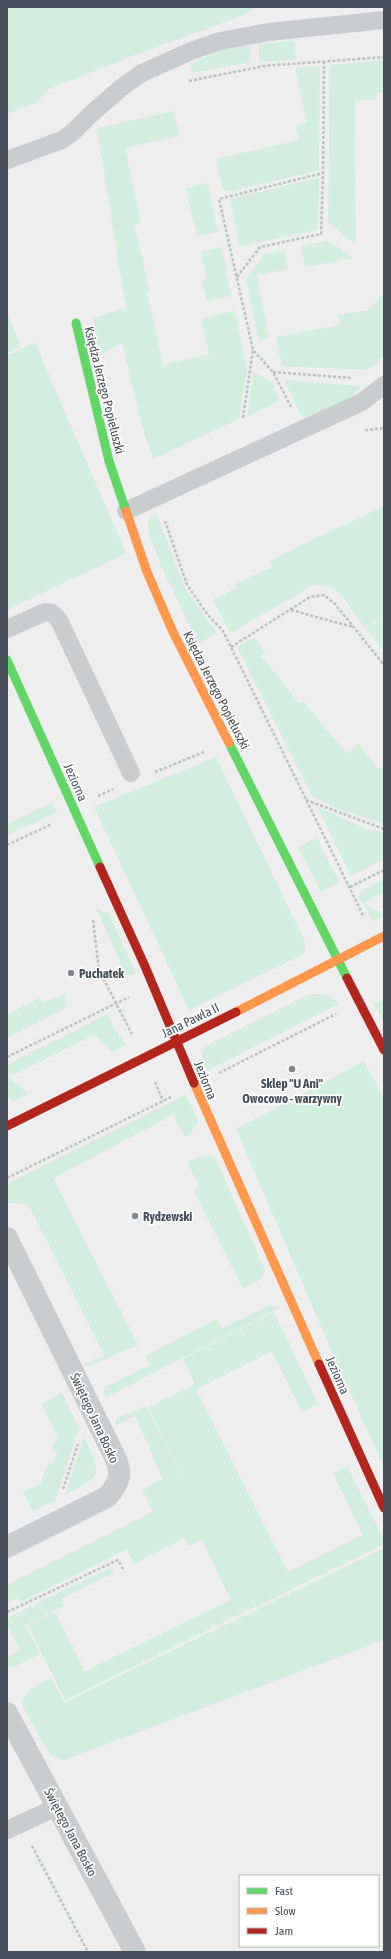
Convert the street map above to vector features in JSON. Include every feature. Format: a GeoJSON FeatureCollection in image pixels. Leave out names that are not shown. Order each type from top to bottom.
{"type":"FeatureCollection","features":[{"type":"Feature","properties":{"kind":"street","name":"Księdza Jerzego Popiełuszki"},"geometry":{"type":"LineString","coordinates":[[76,323],[107,453],[147,572],[173,632],[340,960],[359,1002],[384,1050]]}},
{"type":"Feature","properties":{"kind":"street","name":"Jeziorna"},"geometry":{"type":"LineString","coordinates":[[7,660],[144,964],[194,1085],[384,1508]]}},
{"type":"Feature","properties":{"kind":"street","name":"Jana Pawła II"},"geometry":{"type":"LineString","coordinates":[[7,1126],[340,960],[384,936]]}},
{"type":"Feature","properties":{"kind":"street","name":"Świętego Jana Bosko"},"geometry":{"type":"LineString","coordinates":[[7,1238],[119,1465],[120,1475],[116,1486],[107,1497],[7,1547]]}},
{"type":"Feature","properties":{"kind":"street","name":"Świętego Jana Bosko"},"geometry":{"type":"LineString","coordinates":[[7,1712],[135,1952]]}},
{"type":"Feature","properties":{"kind":"lane"},"geometry":{"type":"LineString","coordinates":[[7,160],[62,140],[73,132],[122,87],[142,73],[198,49],[220,41],[269,32],[384,20]]}},
{"type":"Feature","properties":{"kind":"lane"},"geometry":{"type":"LineString","coordinates":[[126,511],[362,402],[383,389]]}},
{"type":"Feature","properties":{"kind":"lane"},"geometry":{"type":"LineString","coordinates":[[7,629],[45,612],[52,613],[59,620],[131,774]]}},
{"type":"Feature","properties":{"kind":"lane"},"geometry":{"type":"LineString","coordinates":[[14,1827],[57,1806]]}},
{"type":"Feature","properties":{"kind":"path"},"geometry":{"type":"LineString","coordinates":[[181,82],[264,66],[384,56]]}},
{"type":"Feature","properties":{"kind":"path"},"geometry":{"type":"LineString","coordinates":[[237,278],[260,247],[321,234],[324,62]]}},
{"type":"Feature","properties":{"kind":"path"},"geometry":{"type":"LineString","coordinates":[[243,418],[253,350],[219,198],[323,173]]}},
{"type":"Feature","properties":{"kind":"path"},"geometry":{"type":"LineString","coordinates":[[253,350],[273,372],[302,430]]}},
{"type":"Feature","properties":{"kind":"path"},"geometry":{"type":"LineString","coordinates":[[273,372],[357,378]]}},
{"type":"Feature","properties":{"kind":"path"},"geometry":{"type":"LineString","coordinates":[[361,431],[384,428]]}},
{"type":"Feature","properties":{"kind":"path"},"geometry":{"type":"LineString","coordinates":[[163,516],[187,585],[208,615],[223,631],[350,887],[384,870]]}},
{"type":"Feature","properties":{"kind":"path"},"geometry":{"type":"LineString","coordinates":[[231,647],[310,597],[324,595],[335,604],[384,665]]}},
{"type":"Feature","properties":{"kind":"path"},"geometry":{"type":"LineString","coordinates":[[290,609],[354,628]]}},
{"type":"Feature","properties":{"kind":"path"},"geometry":{"type":"LineString","coordinates":[[306,800],[384,829]]}},
{"type":"Feature","properties":{"kind":"path"},"geometry":{"type":"LineString","coordinates":[[7,845],[54,823],[57,830]]}},
{"type":"Feature","properties":{"kind":"path"},"geometry":{"type":"LineString","coordinates":[[7,1057],[116,1003],[99,970],[93,912]]}},
{"type":"Feature","properties":{"kind":"path"},"geometry":{"type":"LineString","coordinates":[[7,1178],[359,1002]]}},
{"type":"Feature","properties":{"kind":"path"},"geometry":{"type":"LineString","coordinates":[[61,1496],[79,1440]]}},
{"type":"Feature","properties":{"kind":"path"},"geometry":{"type":"LineString","coordinates":[[7,1612],[118,1560],[123,1569]]}},
{"type":"Feature","properties":{"kind":"path"},"geometry":{"type":"LineString","coordinates":[[14,1827],[88,1952]]}},
{"type":"Feature","properties":{"kind":"green space"},"geometry":{"type":"Polygon","coordinates":[[[7,7],[257,7],[236,18],[49,89],[37,102],[7,114],[7,7]]]}},
{"type":"Feature","properties":{"kind":"green space"},"geometry":{"type":"Polygon","coordinates":[[[294,41],[296,59],[260,62],[258,44],[294,41]]]}},
{"type":"Feature","properties":{"kind":"green space"},"geometry":{"type":"Polygon","coordinates":[[[249,45],[251,62],[192,73],[190,64],[220,50],[249,45]]]}},
{"type":"Feature","properties":{"kind":"green space"},"geometry":{"type":"Polygon","coordinates":[[[384,60],[384,93],[377,93],[377,100],[355,100],[356,244],[328,223],[330,65],[384,60]]]}},
{"type":"Feature","properties":{"kind":"green space"},"geometry":{"type":"Polygon","coordinates":[[[320,66],[319,170],[227,192],[223,190],[216,159],[299,140],[296,125],[307,122],[295,68],[320,66]]]}},
{"type":"Feature","properties":{"kind":"green space"},"geometry":{"type":"Polygon","coordinates":[[[174,111],[179,136],[125,148],[141,223],[134,224],[150,292],[147,293],[163,365],[209,354],[201,319],[235,311],[247,369],[239,419],[153,459],[142,426],[122,343],[99,356],[93,318],[126,308],[97,128],[174,111]]]}},
{"type":"Feature","properties":{"kind":"green space"},"geometry":{"type":"Polygon","coordinates":[[[319,178],[317,230],[240,246],[230,199],[319,178]]]}},
{"type":"Feature","properties":{"kind":"green space"},"geometry":{"type":"Polygon","coordinates":[[[208,183],[218,232],[197,236],[186,188],[208,183]]]}},
{"type":"Feature","properties":{"kind":"green space"},"geometry":{"type":"Polygon","coordinates":[[[328,241],[353,258],[305,267],[301,246],[328,241]]]}},
{"type":"Feature","properties":{"kind":"green space"},"geometry":{"type":"Polygon","coordinates":[[[222,247],[231,296],[207,302],[202,280],[207,279],[201,252],[222,247]]]}},
{"type":"Feature","properties":{"kind":"green space"},"geometry":{"type":"Polygon","coordinates":[[[284,250],[288,269],[257,275],[269,338],[259,340],[246,278],[264,254],[284,250]]]}},
{"type":"Feature","properties":{"kind":"green space"},"geometry":{"type":"Polygon","coordinates":[[[384,292],[384,355],[377,363],[365,370],[282,366],[276,337],[340,325],[338,315],[369,310],[384,292]]]}},
{"type":"Feature","properties":{"kind":"green space"},"geometry":{"type":"Polygon","coordinates":[[[7,312],[21,347],[7,353],[7,312]]]}},
{"type":"Feature","properties":{"kind":"green space"},"geometry":{"type":"Polygon","coordinates":[[[35,343],[126,553],[7,610],[7,355],[35,343]]]}},
{"type":"Feature","properties":{"kind":"green space"},"geometry":{"type":"Polygon","coordinates":[[[253,373],[266,378],[273,383],[279,401],[247,416],[253,373]]]}},
{"type":"Feature","properties":{"kind":"green space"},"geometry":{"type":"Polygon","coordinates":[[[284,380],[361,386],[358,391],[345,400],[305,418],[300,414],[284,380]]]}},
{"type":"Feature","properties":{"kind":"green space"},"geometry":{"type":"Polygon","coordinates":[[[384,506],[384,616],[364,627],[344,598],[332,589],[314,585],[230,633],[213,600],[237,588],[235,584],[272,567],[269,561],[384,506]]]}},
{"type":"Feature","properties":{"kind":"green space"},"geometry":{"type":"Polygon","coordinates":[[[156,512],[184,586],[217,634],[198,643],[159,562],[148,529],[148,521],[156,512]]]}},
{"type":"Feature","properties":{"kind":"green space"},"geometry":{"type":"Polygon","coordinates":[[[384,617],[384,651],[365,628],[384,617]]]}},
{"type":"Feature","properties":{"kind":"green space"},"geometry":{"type":"Polygon","coordinates":[[[254,637],[265,652],[261,656],[299,703],[303,701],[347,754],[359,744],[376,767],[384,769],[384,824],[341,810],[312,796],[237,647],[254,637]]]}},
{"type":"Feature","properties":{"kind":"green space"},"geometry":{"type":"Polygon","coordinates":[[[216,757],[305,942],[304,954],[189,1010],[94,807],[216,757]]]}},
{"type":"Feature","properties":{"kind":"green space"},"geometry":{"type":"Polygon","coordinates":[[[52,803],[57,812],[7,835],[7,824],[52,803]]]}},
{"type":"Feature","properties":{"kind":"green space"},"geometry":{"type":"Polygon","coordinates":[[[317,807],[367,829],[384,833],[384,859],[351,876],[317,807]]]}},
{"type":"Feature","properties":{"kind":"green space"},"geometry":{"type":"Polygon","coordinates":[[[317,838],[339,882],[321,892],[298,847],[317,838]]]}},
{"type":"Feature","properties":{"kind":"green space"},"geometry":{"type":"Polygon","coordinates":[[[384,879],[384,892],[364,903],[384,915],[374,921],[359,898],[366,889],[384,879]]]}},
{"type":"Feature","properties":{"kind":"green space"},"geometry":{"type":"Polygon","coordinates":[[[96,908],[109,914],[136,973],[127,977],[96,908]]]}},
{"type":"Feature","properties":{"kind":"green space"},"geometry":{"type":"Polygon","coordinates":[[[65,993],[66,1008],[7,1038],[7,1014],[39,998],[43,1003],[65,993]]]}},
{"type":"Feature","properties":{"kind":"green space"},"geometry":{"type":"Polygon","coordinates":[[[315,994],[328,996],[339,1004],[201,1074],[200,1066],[204,1047],[306,996],[315,994]]]}},
{"type":"Feature","properties":{"kind":"green space"},"geometry":{"type":"Polygon","coordinates":[[[384,999],[384,1023],[374,1004],[384,999]]]}},
{"type":"Feature","properties":{"kind":"green space"},"geometry":{"type":"Polygon","coordinates":[[[106,1015],[126,1045],[113,1052],[94,1035],[9,1077],[29,1094],[13,1102],[7,1097],[7,1065],[106,1015]]]}},
{"type":"Feature","properties":{"kind":"green space"},"geometry":{"type":"Polygon","coordinates":[[[364,1061],[384,1099],[384,1467],[326,1338],[236,1129],[364,1061]]]}},
{"type":"Feature","properties":{"kind":"green space"},"geometry":{"type":"Polygon","coordinates":[[[186,1095],[198,1121],[191,1133],[185,1137],[173,1115],[53,1178],[138,1345],[89,1366],[83,1365],[104,1355],[28,1204],[7,1203],[7,1184],[186,1095]]]}},
{"type":"Feature","properties":{"kind":"green space"},"geometry":{"type":"Polygon","coordinates":[[[204,1155],[215,1157],[265,1270],[259,1280],[243,1288],[193,1190],[199,1186],[187,1162],[204,1155]]]}},
{"type":"Feature","properties":{"kind":"green space"},"geometry":{"type":"Polygon","coordinates":[[[269,1306],[281,1307],[107,1397],[103,1396],[103,1392],[108,1386],[149,1365],[145,1356],[217,1319],[222,1328],[269,1306]]]}},
{"type":"Feature","properties":{"kind":"green space"},"geometry":{"type":"Polygon","coordinates":[[[274,1312],[318,1404],[302,1412],[272,1351],[196,1389],[288,1572],[363,1535],[333,1473],[347,1466],[384,1540],[384,1544],[65,1700],[28,1625],[55,1612],[85,1671],[231,1600],[202,1540],[189,1546],[185,1538],[134,1564],[127,1549],[20,1602],[18,1598],[7,1603],[7,1585],[153,1512],[142,1490],[163,1479],[135,1416],[116,1425],[115,1421],[120,1416],[146,1406],[189,1492],[148,1407],[195,1384],[183,1359],[274,1312]]]}},
{"type":"Feature","properties":{"kind":"green space"},"geometry":{"type":"Polygon","coordinates":[[[62,1393],[79,1428],[55,1500],[33,1511],[23,1492],[41,1483],[48,1463],[53,1464],[57,1452],[52,1450],[57,1436],[41,1404],[62,1393]]]}},
{"type":"Feature","properties":{"kind":"green space"},"geometry":{"type":"Polygon","coordinates":[[[84,1437],[94,1459],[96,1473],[87,1483],[65,1495],[84,1437]]]}},
{"type":"Feature","properties":{"kind":"green space"},"geometry":{"type":"Polygon","coordinates":[[[384,1548],[384,1640],[64,1760],[50,1755],[23,1707],[25,1696],[31,1688],[51,1678],[64,1703],[384,1548]]]}},
{"type":"Feature","properties":{"kind":"green space"},"geometry":{"type":"Polygon","coordinates":[[[110,1568],[114,1573],[61,1599],[64,1606],[26,1625],[40,1654],[16,1666],[7,1667],[7,1657],[20,1650],[7,1625],[7,1618],[110,1568]]]}},
{"type":"Feature","properties":{"kind":"traffic: fast"},"geometry":{"type":"LineString","coordinates":[[76,323],[109,461],[126,511]]}},
{"type":"Feature","properties":{"kind":"traffic: fast"},"geometry":{"type":"LineString","coordinates":[[7,660],[100,867]]}},
{"type":"Feature","properties":{"kind":"traffic: fast"},"geometry":{"type":"LineString","coordinates":[[229,743],[347,978]]}},
{"type":"Feature","properties":{"kind":"traffic: slow"},"geometry":{"type":"LineString","coordinates":[[126,511],[147,572],[173,632],[229,743]]}},
{"type":"Feature","properties":{"kind":"traffic: slow"},"geometry":{"type":"LineString","coordinates":[[236,1012],[384,936]]}},
{"type":"Feature","properties":{"kind":"traffic: slow"},"geometry":{"type":"LineString","coordinates":[[194,1083],[319,1364]]}},
{"type":"Feature","properties":{"kind":"traffic: jam"},"geometry":{"type":"LineString","coordinates":[[100,867],[144,964],[194,1083]]}},
{"type":"Feature","properties":{"kind":"traffic: jam"},"geometry":{"type":"LineString","coordinates":[[347,978],[384,1050]]}},
{"type":"Feature","properties":{"kind":"traffic: jam"},"geometry":{"type":"LineString","coordinates":[[7,1126],[236,1012]]}},
{"type":"Feature","properties":{"kind":"traffic: jam"},"geometry":{"type":"LineString","coordinates":[[319,1364],[384,1508]]}},
{"type":"Feature","properties":{"kind":"place","name":"Puchatek"},"geometry":{"type":"Point","coordinates":[71,973]}},
{"type":"Feature","properties":{"kind":"place","name":"Sklep \"U Ani\" Owocowo - warzywny"},"geometry":{"type":"Point","coordinates":[292,1069]}},
{"type":"Feature","properties":{"kind":"place","name":"Rydzewski"},"geometry":{"type":"Point","coordinates":[135,1216]}}]}
